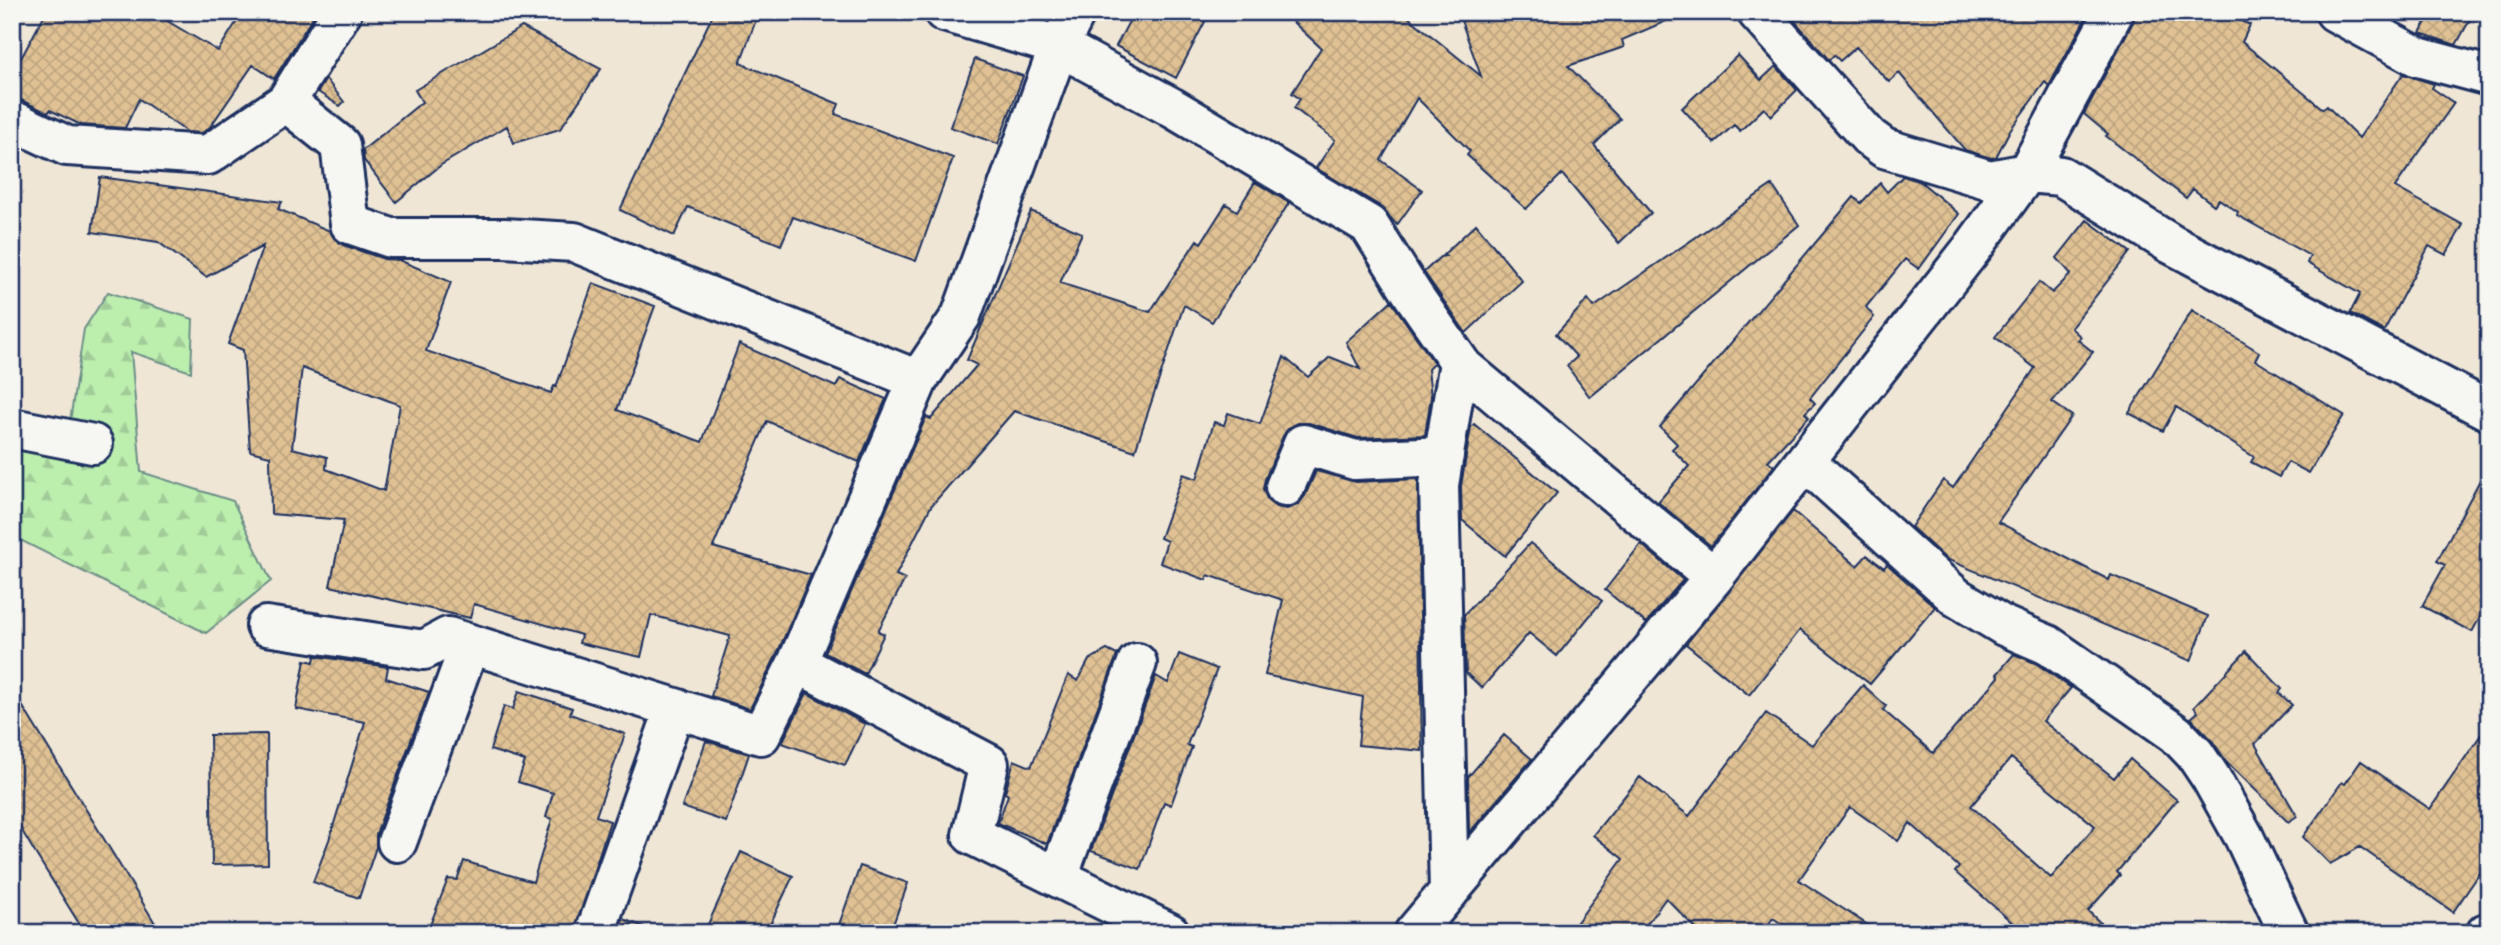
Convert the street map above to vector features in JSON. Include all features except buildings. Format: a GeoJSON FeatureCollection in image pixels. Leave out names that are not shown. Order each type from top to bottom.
{"type":"FeatureCollection","features":[{"type":"Feature","properties":{"kind":"street"},"geometry":{"type":"LineString","coordinates":[[12,120],[67,146],[208,155],[286,102],[342,12]]}},
{"type":"Feature","properties":{"kind":"street"},"geometry":{"type":"LineString","coordinates":[[944,12],[1059,46],[1171,107],[1369,225],[1460,362],[1714,577]]}},
{"type":"Feature","properties":{"kind":"street"},"geometry":{"type":"LineString","coordinates":[[267,626],[424,650],[448,637],[761,735],[797,663],[918,380],[961,316],[1059,46],[1076,12]]}},
{"type":"Feature","properties":{"kind":"street"},"geometry":{"type":"LineString","coordinates":[[1757,12],[1868,137],[1884,148],[1990,180],[2027,173],[2061,176],[2171,244],[2489,411]]}},
{"type":"Feature","properties":{"kind":"street"},"geometry":{"type":"LineString","coordinates":[[1435,919],[1714,577],[1974,246],[2027,173],[2114,12]]}},
{"type":"Feature","properties":{"kind":"street"},"geometry":{"type":"LineString","coordinates":[[2335,12],[2418,57],[2489,76]]}},
{"type":"Feature","properties":{"kind":"street"},"geometry":{"type":"LineString","coordinates":[[286,102],[340,145],[350,224],[391,238],[504,238],[574,242],[918,380]]}},
{"type":"Feature","properties":{"kind":"street"},"geometry":{"type":"LineString","coordinates":[[1435,919],[1440,485],[1460,362]]}},
{"type":"Feature","properties":{"kind":"street"},"geometry":{"type":"LineString","coordinates":[[12,428],[93,444]]}},
{"type":"Feature","properties":{"kind":"street"},"geometry":{"type":"LineString","coordinates":[[1285,487],[1303,444],[1355,460],[1444,456]]}},
{"type":"Feature","properties":{"kind":"street"},"geometry":{"type":"LineString","coordinates":[[1806,462],[1956,597],[2004,626],[2048,645],[2176,734],[2195,754],[2211,778],[2244,837],[2289,933]]}},
{"type":"Feature","properties":{"kind":"street"},"geometry":{"type":"LineString","coordinates":[[397,842],[470,644]]}},
{"type":"Feature","properties":{"kind":"street"},"geometry":{"type":"LineString","coordinates":[[797,663],[989,764],[972,835],[1170,933]]}},
{"type":"Feature","properties":{"kind":"street"},"geometry":{"type":"LineString","coordinates":[[1058,877],[1137,663]]}},
{"type":"Feature","properties":{"kind":"street"},"geometry":{"type":"LineString","coordinates":[[595,933],[675,708]]}},
{"type":"Feature","properties":{"kind":"green space"},"geometry":{"type":"Polygon","coordinates":[[[108,292],[193,319],[191,372],[131,352],[141,472],[233,501],[271,581],[206,633],[12,536],[12,438],[65,454],[84,329],[108,292]]]}}]}
